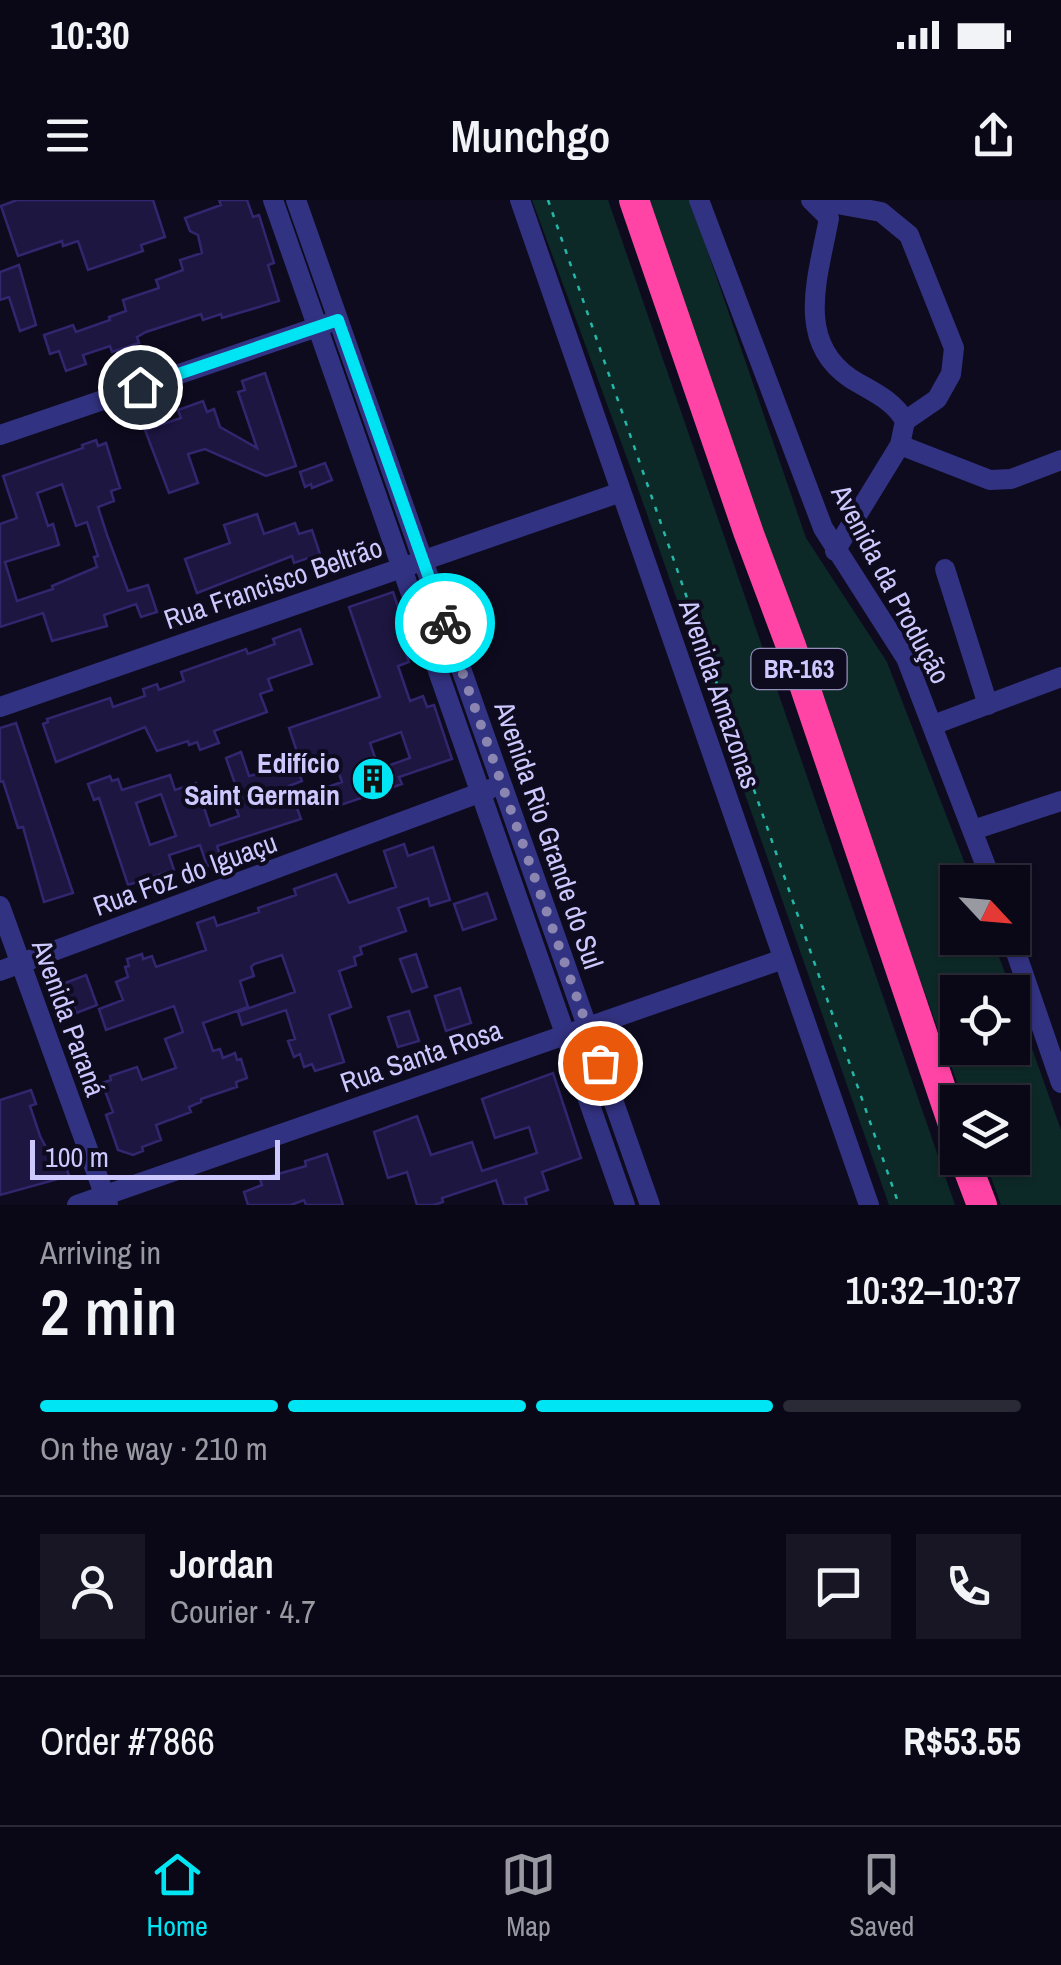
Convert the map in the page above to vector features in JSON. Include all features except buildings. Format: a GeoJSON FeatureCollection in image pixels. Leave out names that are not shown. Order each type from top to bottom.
{"type":"FeatureCollection","features":[{"type":"Feature","properties":{"kind":"highway","name":"BR-163"},"geometry":{"type":"LineString","coordinates":[[634,200],[940,1086]]}},
{"type":"Feature","properties":{"kind":"highway"},"geometry":{"type":"LineString","coordinates":[[971,1175],[982,1205]]}},
{"type":"Feature","properties":{"kind":"street","name":"Avenida Rio Grande do Sul"},"geometry":{"type":"LineString","coordinates":[[273,200],[625,1205]]}},
{"type":"Feature","properties":{"kind":"street","name":"Avenida Rio Grande do Sul"},"geometry":{"type":"LineString","coordinates":[[296,200],[650,1205]]}},
{"type":"Feature","properties":{"kind":"street","name":"Avenida Amazonas"},"geometry":{"type":"LineString","coordinates":[[520,200],[869,1205]]}},
{"type":"Feature","properties":{"kind":"street","name":"Avenida da Produção"},"geometry":{"type":"LineString","coordinates":[[699,200],[823,528],[906,658],[986,865]]}},
{"type":"Feature","properties":{"kind":"street"},"geometry":{"type":"LineString","coordinates":[[813,200],[829,218],[818,274],[814,329],[823,355],[846,376],[897,407],[905,421],[900,444],[835,551]]}},
{"type":"Feature","properties":{"kind":"street"},"geometry":{"type":"LineString","coordinates":[[813,200],[880,212],[910,235],[954,348],[950,374],[938,399],[905,421]]}},
{"type":"Feature","properties":{"kind":"street"},"geometry":{"type":"LineString","coordinates":[[0,435],[338,320]]}},
{"type":"Feature","properties":{"kind":"street"},"geometry":{"type":"LineString","coordinates":[[900,444],[990,480],[1011,478],[1061,460]]}},
{"type":"Feature","properties":{"kind":"street","name":"Rua Francisco Beltrão"},"geometry":{"type":"LineString","coordinates":[[0,707],[621,492]]}},
{"type":"Feature","properties":{"kind":"street"},"geometry":{"type":"LineString","coordinates":[[945,568],[988,705]]}},
{"type":"Feature","properties":{"kind":"street"},"geometry":{"type":"LineString","coordinates":[[932,725],[1061,677]]}},
{"type":"Feature","properties":{"kind":"street","name":"Rua Foz do Iguaçu"},"geometry":{"type":"LineString","coordinates":[[10,968],[502,785]]}},
{"type":"Feature","properties":{"kind":"street"},"geometry":{"type":"LineString","coordinates":[[974,830],[1061,800]]}},
{"type":"Feature","properties":{"kind":"street","name":"Avenida Paraná"},"geometry":{"type":"LineString","coordinates":[[0,906],[10,968],[106,1200]]}},
{"type":"Feature","properties":{"kind":"street"},"geometry":{"type":"LineString","coordinates":[[1017,955],[1061,1083]]}},
{"type":"Feature","properties":{"kind":"street","name":"Rua Santa Rosa"},"geometry":{"type":"LineString","coordinates":[[77,1205],[106,1200],[783,958]]}},
{"type":"Feature","properties":{"kind":"path"},"geometry":{"type":"LineString","coordinates":[[548,200],[899,1205]]}},
{"type":"Feature","properties":{"kind":"green space"},"geometry":{"type":"Polygon","coordinates":[[[532,200],[608,200],[940,1162],[940,1175],[945,1175],[955,1205],[889,1205],[635,480],[532,200]]]}},
{"type":"Feature","properties":{"kind":"green space"},"geometry":{"type":"Polygon","coordinates":[[[647,200],[690,200],[806,538],[887,662],[965,865],[940,865],[940,955],[998,955],[1006,975],[940,975],[940,1035],[647,200]]]}},
{"type":"Feature","properties":{"kind":"green space"},"geometry":{"type":"Polygon","coordinates":[[[1030,1043],[1061,1130],[1061,1205],[1001,1205],[990,1175],[1030,1175],[1030,1085],[958,1085],[951,1065],[1030,1065],[1030,1043]]]}},
{"type":"Feature","properties":{"kind":"way so far"},"geometry":{"type":"LineString","coordinates":[[445,623],[600,1063]]}},
{"type":"Feature","properties":{"kind":"place","name":"Edifício Saint Germain"},"geometry":{"type":"Point","coordinates":[373,779]}},
{"type":"Feature","properties":{"kind":"route"},"geometry":{"type":"LineString","coordinates":[[140,387],[338,320],[445,623]]}}]}
